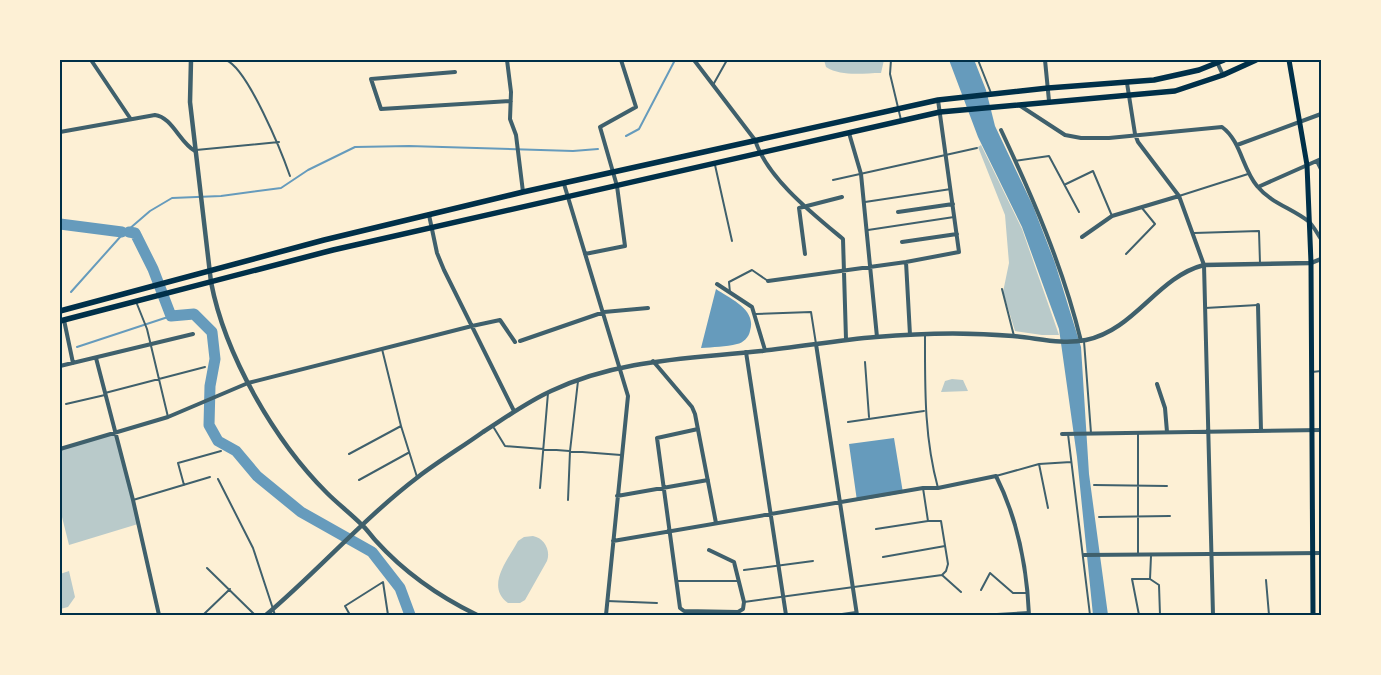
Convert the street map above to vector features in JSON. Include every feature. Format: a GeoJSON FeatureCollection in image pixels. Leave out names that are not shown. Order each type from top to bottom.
{"type":"FeatureCollection","features":[{"type":"Feature","properties":{"kind":"main road"},"geometry":{"type":"LineString","coordinates":[[62,320],[431,227],[940,112],[967,108],[1175,91],[1224,75],[1256,60]]}},
{"type":"Feature","properties":{"kind":"main road"},"geometry":{"type":"LineString","coordinates":[[1289,60],[1307,165],[1311,263],[1310,372],[1313,615]]}},
{"type":"Feature","properties":{"kind":"main road"},"geometry":{"type":"LineString","coordinates":[[60,311],[209,270],[523,192],[614,174],[755,140],[938,100],[990,93],[1127,83],[1175,77],[1220,61]]}},
{"type":"Feature","properties":{"kind":"street"},"geometry":{"type":"LineString","coordinates":[[92,60],[130,118]]}},
{"type":"Feature","properties":{"kind":"street"},"geometry":{"type":"LineString","coordinates":[[191,60],[190,102],[211,282],[216,308],[248,383],[294,457],[327,494],[362,525],[405,568],[452,603],[477,615]]}},
{"type":"Feature","properties":{"kind":"street"},"geometry":{"type":"LineString","coordinates":[[507,60],[510,119],[517,143],[523,192]]}},
{"type":"Feature","properties":{"kind":"street"},"geometry":{"type":"LineString","coordinates":[[585,254],[626,246],[617,186],[600,127],[636,107],[621,60]]}},
{"type":"Feature","properties":{"kind":"street"},"geometry":{"type":"LineString","coordinates":[[694,60],[755,140],[758,152],[804,205],[842,239],[846,339]]}},
{"type":"Feature","properties":{"kind":"street"},"geometry":{"type":"LineString","coordinates":[[1044,61],[1049,101]]}},
{"type":"Feature","properties":{"kind":"street"},"geometry":{"type":"LineString","coordinates":[[1220,61],[1224,75]]}},
{"type":"Feature","properties":{"kind":"street"},"geometry":{"type":"LineString","coordinates":[[455,72],[371,79],[381,109],[510,101]]}},
{"type":"Feature","properties":{"kind":"street"},"geometry":{"type":"LineString","coordinates":[[1127,83],[1138,142],[1179,196],[1204,265],[1213,615]]}},
{"type":"Feature","properties":{"kind":"street"},"geometry":{"type":"LineString","coordinates":[[768,281],[844,269],[906,262],[961,252],[954,217],[938,100]]}},
{"type":"Feature","properties":{"kind":"street"},"geometry":{"type":"LineString","coordinates":[[1017,104],[1065,134],[1081,138],[1109,138],[1218,126],[1227,130],[1237,145],[1249,174],[1258,187],[1274,202],[1309,221],[1321,239]]}},
{"type":"Feature","properties":{"kind":"street"},"geometry":{"type":"LineString","coordinates":[[1237,145],[1321,114]]}},
{"type":"Feature","properties":{"kind":"street"},"geometry":{"type":"LineString","coordinates":[[60,125],[62,132],[130,118],[160,115],[186,146],[195,150]]}},
{"type":"Feature","properties":{"kind":"street"},"geometry":{"type":"LineString","coordinates":[[1001,130],[1055,256],[1071,300],[1082,341]]}},
{"type":"Feature","properties":{"kind":"street"},"geometry":{"type":"LineString","coordinates":[[849,133],[862,174],[877,337]]}},
{"type":"Feature","properties":{"kind":"street"},"geometry":{"type":"LineString","coordinates":[[1258,187],[1319,160],[1321,169]]}},
{"type":"Feature","properties":{"kind":"street"},"geometry":{"type":"LineString","coordinates":[[564,184],[628,396],[606,615]]}},
{"type":"Feature","properties":{"kind":"street"},"geometry":{"type":"LineString","coordinates":[[1082,237],[1112,216],[1179,196]]}},
{"type":"Feature","properties":{"kind":"street"},"geometry":{"type":"LineString","coordinates":[[805,254],[799,208],[804,205],[842,197]]}},
{"type":"Feature","properties":{"kind":"street"},"geometry":{"type":"LineString","coordinates":[[898,212],[953,204]]}},
{"type":"Feature","properties":{"kind":"street"},"geometry":{"type":"LineString","coordinates":[[429,215],[437,253],[514,411]]}},
{"type":"Feature","properties":{"kind":"street"},"geometry":{"type":"LineString","coordinates":[[902,242],[957,234]]}},
{"type":"Feature","properties":{"kind":"street"},"geometry":{"type":"LineString","coordinates":[[266,615],[362,525],[417,477],[514,411],[548,392],[578,380],[620,367],[653,361],[765,350],[846,339],[925,335],[1014,336],[1059,341],[1082,341],[1105,335],[1118,327],[1178,275],[1204,265],[1311,263],[1321,259]]}},
{"type":"Feature","properties":{"kind":"street"},"geometry":{"type":"LineString","coordinates":[[906,262],[910,335]]}},
{"type":"Feature","properties":{"kind":"street"},"geometry":{"type":"LineString","coordinates":[[717,284],[752,307],[756,314],[765,350]]}},
{"type":"Feature","properties":{"kind":"street"},"geometry":{"type":"LineString","coordinates":[[1258,305],[1261,431]]}},
{"type":"Feature","properties":{"kind":"street"},"geometry":{"type":"LineString","coordinates":[[60,449],[168,417],[248,383],[472,326],[500,320],[518,342],[604,312],[648,308]]}},
{"type":"Feature","properties":{"kind":"street"},"geometry":{"type":"LineString","coordinates":[[62,320],[73,363]]}},
{"type":"Feature","properties":{"kind":"street"},"geometry":{"type":"LineString","coordinates":[[60,366],[193,334]]}},
{"type":"Feature","properties":{"kind":"street"},"geometry":{"type":"LineString","coordinates":[[816,344],[856,614]]}},
{"type":"Feature","properties":{"kind":"street"},"geometry":{"type":"LineString","coordinates":[[746,352],[786,615]]}},
{"type":"Feature","properties":{"kind":"street"},"geometry":{"type":"LineString","coordinates":[[96,358],[133,500],[159,615]]}},
{"type":"Feature","properties":{"kind":"street"},"geometry":{"type":"LineString","coordinates":[[653,361],[692,407],[716,523]]}},
{"type":"Feature","properties":{"kind":"street"},"geometry":{"type":"LineString","coordinates":[[1157,384],[1165,408],[1167,432]]}},
{"type":"Feature","properties":{"kind":"street"},"geometry":{"type":"LineString","coordinates":[[698,429],[657,438],[680,608],[684,611],[738,612],[743,609],[744,602],[734,562],[709,550]]}},
{"type":"Feature","properties":{"kind":"street"},"geometry":{"type":"LineString","coordinates":[[1062,434],[1321,430]]}},
{"type":"Feature","properties":{"kind":"street"},"geometry":{"type":"LineString","coordinates":[[613,540],[923,488],[938,488],[996,476],[1002,488],[1016,533],[1029,593],[1029,613]]}},
{"type":"Feature","properties":{"kind":"street"},"geometry":{"type":"LineString","coordinates":[[617,496],[708,480]]}},
{"type":"Feature","properties":{"kind":"street"},"geometry":{"type":"LineString","coordinates":[[1086,555],[1321,553]]}},
{"type":"Feature","properties":{"kind":"lane"},"geometry":{"type":"LineString","coordinates":[[226,60],[239,71],[278,142],[290,176]]}},
{"type":"Feature","properties":{"kind":"lane"},"geometry":{"type":"LineString","coordinates":[[714,85],[727,60]]}},
{"type":"Feature","properties":{"kind":"lane"},"geometry":{"type":"LineString","coordinates":[[891,60],[890,74],[901,122]]}},
{"type":"Feature","properties":{"kind":"lane"},"geometry":{"type":"LineString","coordinates":[[978,60],[990,93]]}},
{"type":"Feature","properties":{"kind":"lane"},"geometry":{"type":"LineString","coordinates":[[195,150],[278,142]]}},
{"type":"Feature","properties":{"kind":"lane"},"geometry":{"type":"LineString","coordinates":[[833,180],[977,148]]}},
{"type":"Feature","properties":{"kind":"lane"},"geometry":{"type":"LineString","coordinates":[[1015,161],[1049,156],[1066,184],[1079,212]]}},
{"type":"Feature","properties":{"kind":"lane"},"geometry":{"type":"LineString","coordinates":[[715,163],[732,241]]}},
{"type":"Feature","properties":{"kind":"lane"},"geometry":{"type":"LineString","coordinates":[[1066,184],[1093,171],[1112,216]]}},
{"type":"Feature","properties":{"kind":"lane"},"geometry":{"type":"LineString","coordinates":[[1179,196],[1249,174]]}},
{"type":"Feature","properties":{"kind":"lane"},"geometry":{"type":"LineString","coordinates":[[865,202],[951,189]]}},
{"type":"Feature","properties":{"kind":"lane"},"geometry":{"type":"LineString","coordinates":[[1126,254],[1155,224],[1141,206]]}},
{"type":"Feature","properties":{"kind":"lane"},"geometry":{"type":"LineString","coordinates":[[867,231],[954,217]]}},
{"type":"Feature","properties":{"kind":"lane"},"geometry":{"type":"LineString","coordinates":[[1194,233],[1259,232],[1260,264]]}},
{"type":"Feature","properties":{"kind":"lane"},"geometry":{"type":"LineString","coordinates":[[730,293],[730,282],[752,270],[768,281]]}},
{"type":"Feature","properties":{"kind":"lane"},"geometry":{"type":"LineString","coordinates":[[1002,289],[1014,336]]}},
{"type":"Feature","properties":{"kind":"lane"},"geometry":{"type":"LineString","coordinates":[[136,302],[147,328],[168,417]]}},
{"type":"Feature","properties":{"kind":"lane"},"geometry":{"type":"LineString","coordinates":[[1205,308],[1258,305]]}},
{"type":"Feature","properties":{"kind":"lane"},"geometry":{"type":"LineString","coordinates":[[756,314],[811,312],[816,344]]}},
{"type":"Feature","properties":{"kind":"lane"},"geometry":{"type":"LineString","coordinates":[[925,335],[924,411],[930,459],[938,488]]}},
{"type":"Feature","properties":{"kind":"lane"},"geometry":{"type":"LineString","coordinates":[[1082,341],[1090,433]]}},
{"type":"Feature","properties":{"kind":"lane"},"geometry":{"type":"LineString","coordinates":[[382,349],[408,453],[417,477]]}},
{"type":"Feature","properties":{"kind":"lane"},"geometry":{"type":"LineString","coordinates":[[865,362],[869,417]]}},
{"type":"Feature","properties":{"kind":"lane"},"geometry":{"type":"LineString","coordinates":[[66,404],[205,367]]}},
{"type":"Feature","properties":{"kind":"lane"},"geometry":{"type":"LineString","coordinates":[[1310,372],[1321,371]]}},
{"type":"Feature","properties":{"kind":"lane"},"geometry":{"type":"LineString","coordinates":[[568,500],[570,451],[578,380]]}},
{"type":"Feature","properties":{"kind":"lane"},"geometry":{"type":"LineString","coordinates":[[540,488],[548,392]]}},
{"type":"Feature","properties":{"kind":"lane"},"geometry":{"type":"LineString","coordinates":[[848,422],[869,417],[924,411]]}},
{"type":"Feature","properties":{"kind":"lane"},"geometry":{"type":"LineString","coordinates":[[349,454],[401,426]]}},
{"type":"Feature","properties":{"kind":"lane"},"geometry":{"type":"LineString","coordinates":[[493,426],[505,446],[621,455]]}},
{"type":"Feature","properties":{"kind":"lane"},"geometry":{"type":"LineString","coordinates":[[1138,432],[1138,554]]}},
{"type":"Feature","properties":{"kind":"lane"},"geometry":{"type":"LineString","coordinates":[[1069,434],[1071,462],[1086,555],[1090,615]]}},
{"type":"Feature","properties":{"kind":"lane"},"geometry":{"type":"LineString","coordinates":[[184,484],[178,463],[220,451]]}},
{"type":"Feature","properties":{"kind":"lane"},"geometry":{"type":"LineString","coordinates":[[360,480],[408,453]]}},
{"type":"Feature","properties":{"kind":"lane"},"geometry":{"type":"LineString","coordinates":[[996,476],[1039,464],[1071,462]]}},
{"type":"Feature","properties":{"kind":"lane"},"geometry":{"type":"LineString","coordinates":[[1039,464],[1048,508]]}},
{"type":"Feature","properties":{"kind":"lane"},"geometry":{"type":"LineString","coordinates":[[133,500],[210,477]]}},
{"type":"Feature","properties":{"kind":"lane"},"geometry":{"type":"LineString","coordinates":[[218,479],[253,548],[275,615]]}},
{"type":"Feature","properties":{"kind":"lane"},"geometry":{"type":"LineString","coordinates":[[1094,485],[1139,484],[1167,486]]}},
{"type":"Feature","properties":{"kind":"lane"},"geometry":{"type":"LineString","coordinates":[[923,488],[928,521]]}},
{"type":"Feature","properties":{"kind":"lane"},"geometry":{"type":"LineString","coordinates":[[1099,517],[1170,516]]}},
{"type":"Feature","properties":{"kind":"lane"},"geometry":{"type":"LineString","coordinates":[[744,602],[942,575],[946,571],[948,564],[941,521],[928,521],[876,529]]}},
{"type":"Feature","properties":{"kind":"lane"},"geometry":{"type":"LineString","coordinates":[[883,557],[945,546]]}},
{"type":"Feature","properties":{"kind":"lane"},"geometry":{"type":"LineString","coordinates":[[1150,579],[1151,554]]}},
{"type":"Feature","properties":{"kind":"lane"},"geometry":{"type":"LineString","coordinates":[[744,570],[814,561]]}},
{"type":"Feature","properties":{"kind":"lane"},"geometry":{"type":"LineString","coordinates":[[207,568],[255,615]]}},
{"type":"Feature","properties":{"kind":"lane"},"geometry":{"type":"LineString","coordinates":[[980,590],[990,573],[1013,593],[1029,593]]}},
{"type":"Feature","properties":{"kind":"lane"},"geometry":{"type":"LineString","coordinates":[[942,575],[961,592]]}},
{"type":"Feature","properties":{"kind":"lane"},"geometry":{"type":"LineString","coordinates":[[1139,615],[1132,579],[1150,579],[1159,584],[1160,615]]}},
{"type":"Feature","properties":{"kind":"lane"},"geometry":{"type":"LineString","coordinates":[[1266,580],[1269,615]]}},
{"type":"Feature","properties":{"kind":"lane"},"geometry":{"type":"LineString","coordinates":[[677,581],[738,581]]}},
{"type":"Feature","properties":{"kind":"lane"},"geometry":{"type":"LineString","coordinates":[[350,615],[345,606],[383,582],[388,615]]}},
{"type":"Feature","properties":{"kind":"lane"},"geometry":{"type":"LineString","coordinates":[[203,615],[230,589]]}},
{"type":"Feature","properties":{"kind":"lane"},"geometry":{"type":"LineString","coordinates":[[607,601],[657,603]]}},
{"type":"Feature","properties":{"kind":"lane"},"geometry":{"type":"LineString","coordinates":[[980,614],[1029,613]]}},
{"type":"Feature","properties":{"kind":"lane"},"geometry":{"type":"LineString","coordinates":[[835,615],[856,614]]}},
{"type":"Feature","properties":{"kind":"shaded area"},"geometry":{"type":"Polygon","coordinates":[[[824,60],[884,60],[881,73],[853,74],[832,70],[826,67],[824,60]]]}},
{"type":"Feature","properties":{"kind":"shaded area"},"geometry":{"type":"Polygon","coordinates":[[[981,145],[1022,229],[1059,335],[1042,335],[1015,331],[1003,292],[1009,263],[1005,215],[978,147],[981,145]]]}},
{"type":"Feature","properties":{"kind":"shaded area"},"geometry":{"type":"Polygon","coordinates":[[[952,379],[963,380],[968,391],[941,392],[945,381],[952,379]]]}},
{"type":"Feature","properties":{"kind":"shaded area"},"geometry":{"type":"Polygon","coordinates":[[[114,432],[138,524],[69,545],[60,509],[60,449],[114,432]]]}},
{"type":"Feature","properties":{"kind":"shaded area"},"geometry":{"type":"Polygon","coordinates":[[[533,536],[540,539],[546,545],[547,561],[525,600],[520,603],[508,603],[501,596],[498,589],[498,581],[504,564],[518,541],[524,537],[533,536]]]}},
{"type":"Feature","properties":{"kind":"shaded area"},"geometry":{"type":"Polygon","coordinates":[[[69,571],[75,597],[68,607],[60,609],[60,574],[69,571]]]}},
{"type":"Feature","properties":{"kind":"water"},"geometry":{"type":"Polygon","coordinates":[[[949,60],[975,62],[986,90],[995,126],[1033,206],[1055,263],[1081,347],[1089,474],[1108,615],[1093,615],[1077,457],[1059,329],[1022,227],[978,137],[949,60]]]}},
{"type":"Feature","properties":{"kind":"water"},"geometry":{"type":"Polygon","coordinates":[[[716,289],[735,301],[746,311],[750,317],[750,331],[747,337],[739,343],[701,348],[716,289]]]}},
{"type":"Feature","properties":{"kind":"water"},"geometry":{"type":"Polygon","coordinates":[[[894,438],[903,493],[857,501],[849,444],[894,438]]]}},
{"type":"Feature","properties":{"kind":"waterway"},"geometry":{"type":"LineString","coordinates":[[626,136],[639,129],[675,60]]}},
{"type":"Feature","properties":{"kind":"waterway"},"geometry":{"type":"LineString","coordinates":[[71,292],[121,236],[150,211],[172,198],[221,196],[281,188],[308,170],[355,147],[409,146],[573,151],[598,149]]}},
{"type":"Feature","properties":{"kind":"waterway"},"geometry":{"type":"LineString","coordinates":[[60,224],[122,232]]}},
{"type":"Feature","properties":{"kind":"waterway"},"geometry":{"type":"LineString","coordinates":[[129,232],[135,233],[153,269],[171,316],[194,314],[212,332],[215,359],[210,386],[209,425],[218,441],[236,451],[257,476],[301,512],[372,552],[400,588],[410,615]]}},
{"type":"Feature","properties":{"kind":"waterway"},"geometry":{"type":"LineString","coordinates":[[77,347],[171,316]]}}]}
